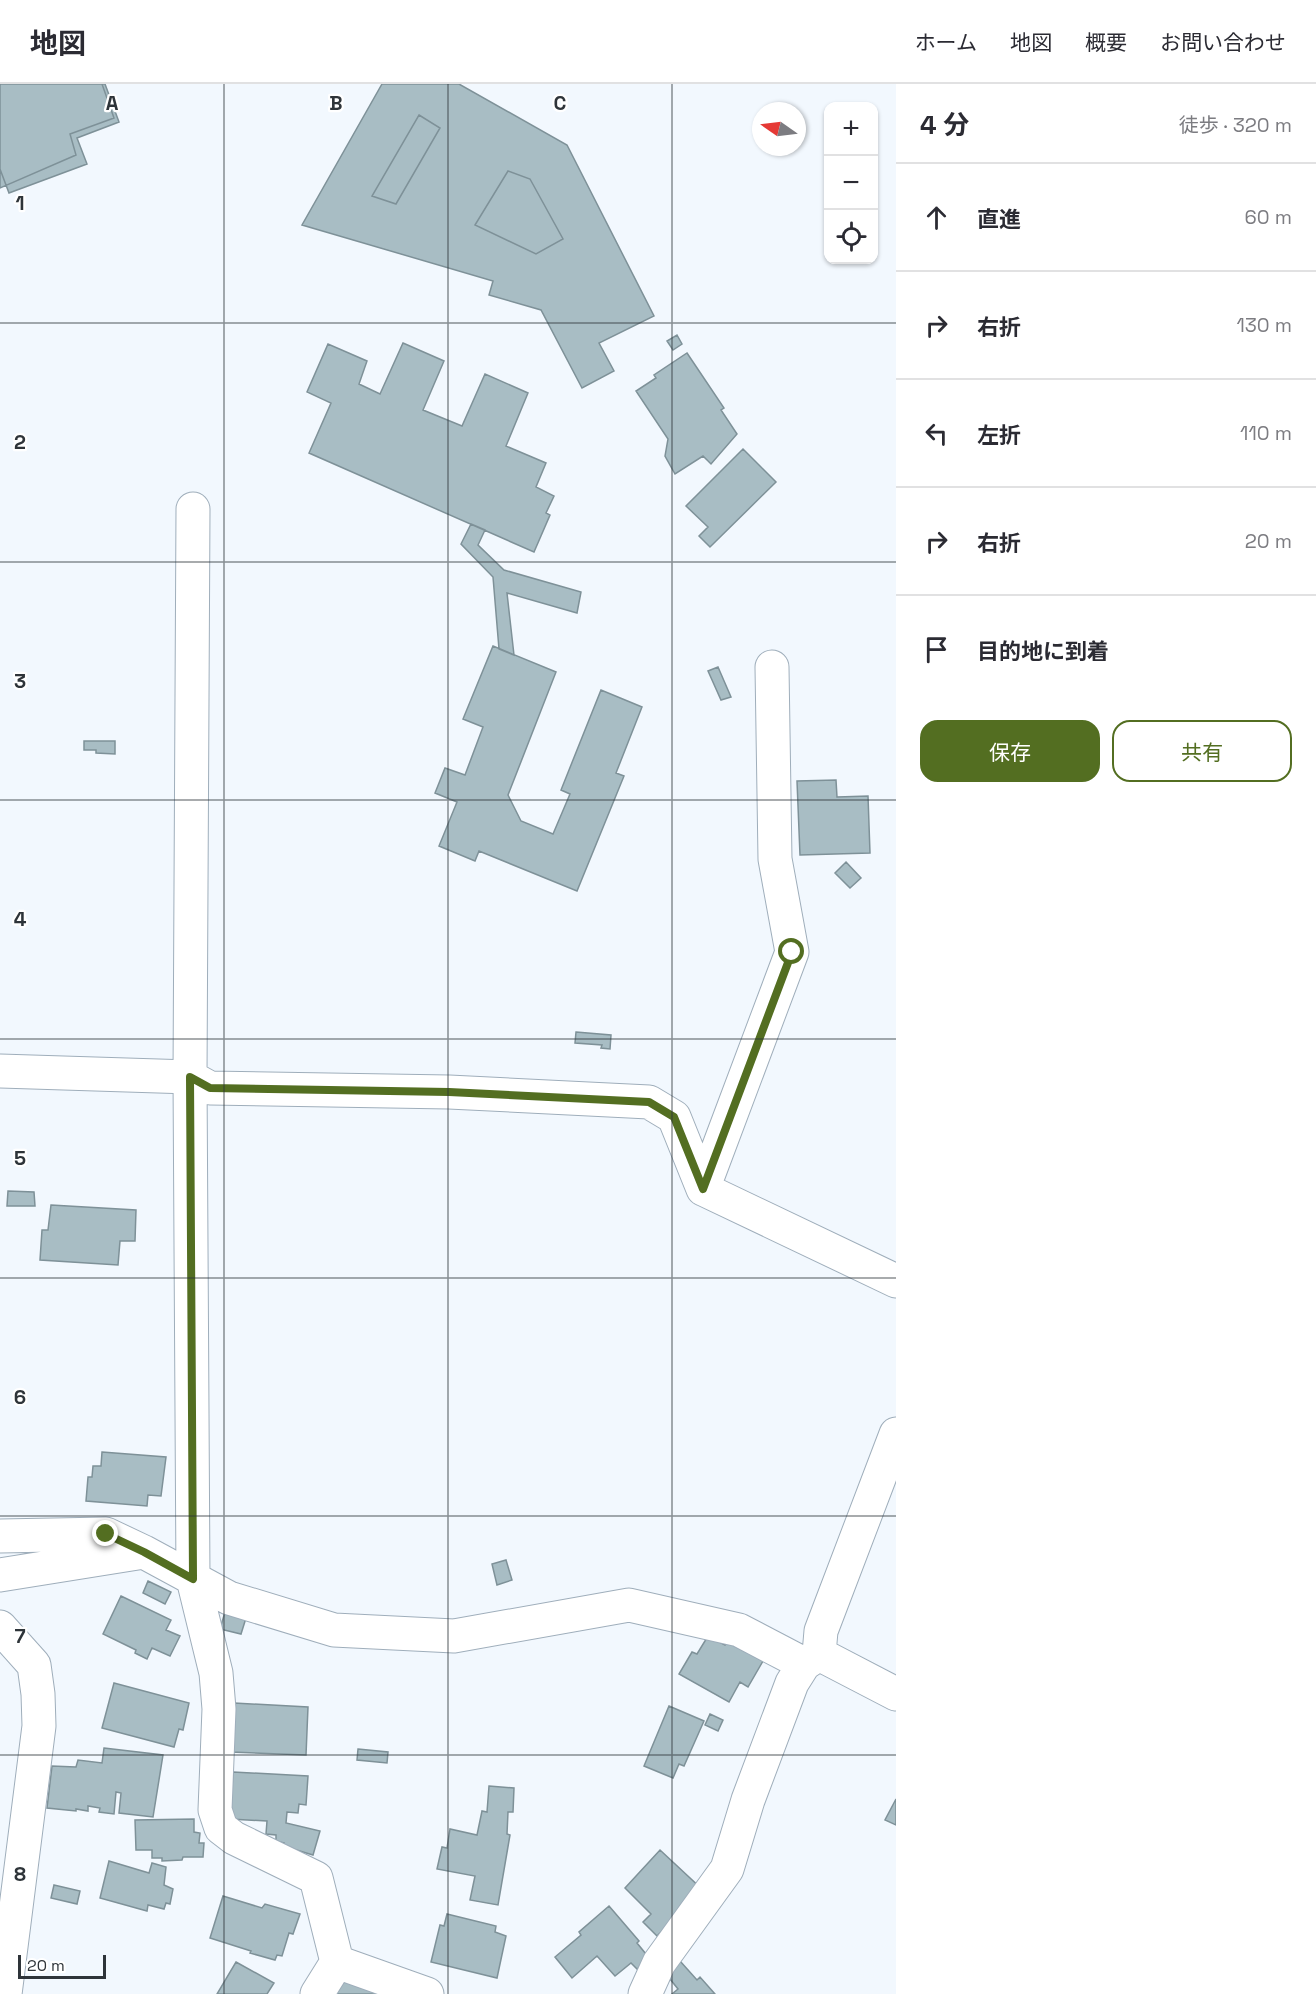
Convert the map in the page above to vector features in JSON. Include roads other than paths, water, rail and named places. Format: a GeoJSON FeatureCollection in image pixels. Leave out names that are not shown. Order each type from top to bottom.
{"type":"FeatureCollection","features":[{"type":"Feature","properties":{"kind":"street"},"geometry":{"type":"LineString","coordinates":[[193,509],[190,1077],[193,1579],[216,1673],[219,1709],[215,1810],[221,1828],[234,1838],[316,1878],[337,1962],[317,1994]]}},
{"type":"Feature","properties":{"kind":"street"},"geometry":{"type":"LineString","coordinates":[[703,1189],[792,952],[775,859],[772,667]]}},
{"type":"Feature","properties":{"kind":"street"},"geometry":{"type":"LineString","coordinates":[[0,1071],[190,1077],[210,1088],[449,1092],[649,1102],[674,1117],[703,1189],[896,1281]]}},
{"type":"Feature","properties":{"kind":"street"},"geometry":{"type":"LineString","coordinates":[[645,1994],[659,1964],[727,1869],[748,1800],[788,1693],[792,1683],[812,1659],[896,1434]]}},
{"type":"Feature","properties":{"kind":"street"},"geometry":{"type":"LineString","coordinates":[[0,1536],[106,1534],[229,1598],[334,1630],[453,1636],[629,1605],[739,1630],[896,1694]]}},
{"type":"Feature","properties":{"kind":"street"},"geometry":{"type":"LineString","coordinates":[[0,1575],[144,1552]]}},
{"type":"Feature","properties":{"kind":"street"},"geometry":{"type":"LineString","coordinates":[[0,1627],[34,1665],[39,1715],[32,1789],[4,1987]]}},
{"type":"Feature","properties":{"kind":"street"},"geometry":{"type":"LineString","coordinates":[[337,1962],[427,1994]]}}]}
